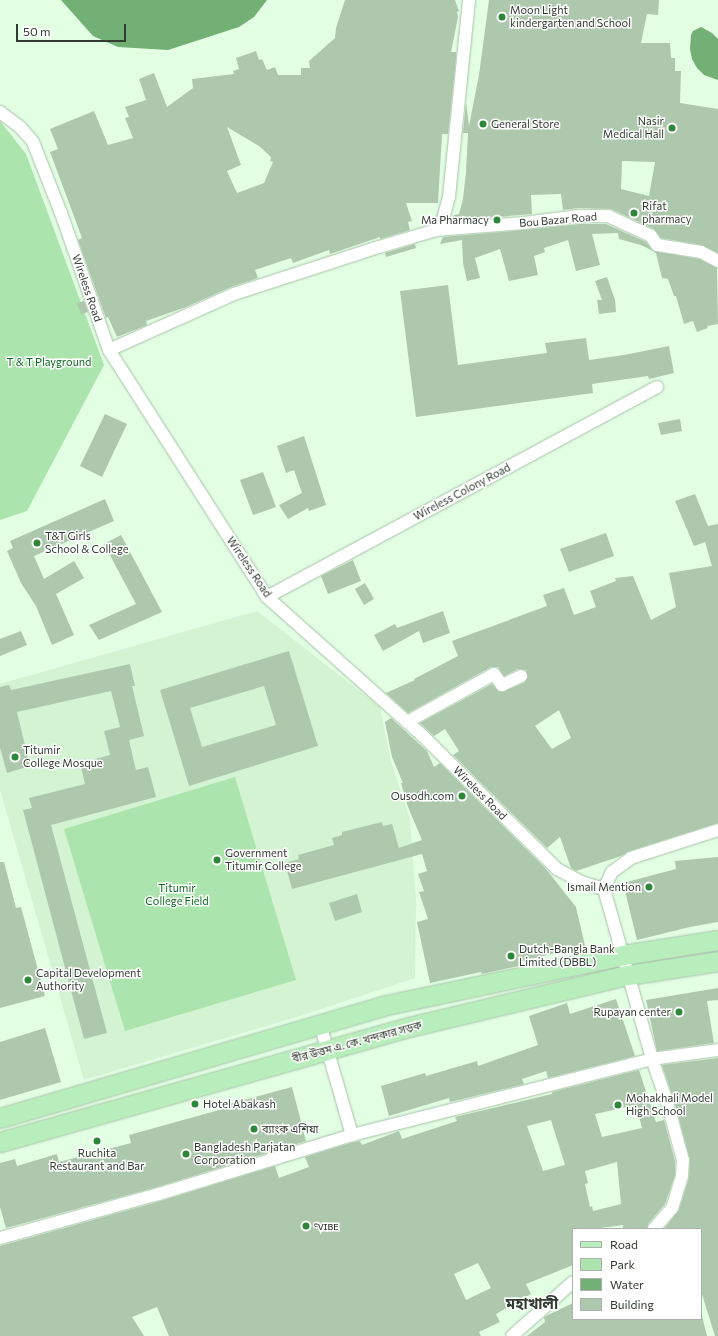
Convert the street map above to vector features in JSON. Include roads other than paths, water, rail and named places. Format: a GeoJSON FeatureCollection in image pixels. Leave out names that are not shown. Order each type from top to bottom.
{"type":"FeatureCollection","features":[{"type":"Feature","properties":{"kind":"main road"},"geometry":{"type":"LineString","coordinates":[[0,1118],[389,1005],[623,955],[718,940]]}},
{"type":"Feature","properties":{"kind":"main road","name":"বীর উত্তম এ. কে. খন্দকার সড়ক"},"geometry":{"type":"LineString","coordinates":[[0,1142],[409,1027],[628,975],[718,961]]}},
{"type":"Feature","properties":{"kind":"street"},"geometry":{"type":"LineString","coordinates":[[436,230],[443,219],[449,197],[469,0]]}},
{"type":"Feature","properties":{"kind":"street","name":"Wireless Road"},"geometry":{"type":"LineString","coordinates":[[0,112],[21,128],[33,142],[61,213],[109,350],[267,597],[407,722],[557,868],[581,882],[604,889]]}},
{"type":"Feature","properties":{"kind":"street","name":"Bou Bazar Road"},"geometry":{"type":"LineString","coordinates":[[109,350],[234,294],[436,230],[524,223],[578,216],[608,216],[651,236],[657,245],[701,252],[718,261]]}},
{"type":"Feature","properties":{"kind":"street","name":"Wireless Colony Road"},"geometry":{"type":"LineString","coordinates":[[267,597],[657,387]]}},
{"type":"Feature","properties":{"kind":"street"},"geometry":{"type":"LineString","coordinates":[[407,722],[494,674],[502,685],[521,676]]}},
{"type":"Feature","properties":{"kind":"street"},"geometry":{"type":"LineString","coordinates":[[655,1228],[672,1208],[682,1176],[683,1160],[667,1102],[652,1059],[604,889],[612,872],[631,858],[718,830]]}},
{"type":"Feature","properties":{"kind":"street"},"geometry":{"type":"LineString","coordinates":[[320,1024],[352,1136]]}},
{"type":"Feature","properties":{"kind":"street"},"geometry":{"type":"LineString","coordinates":[[0,1238],[158,1194],[352,1136],[652,1059],[718,1050]]}},
{"type":"Feature","properties":{"kind":"street"},"geometry":{"type":"LineString","coordinates":[[512,1336],[572,1283]]}},
{"type":"Feature","properties":{"kind":"water"},"geometry":{"type":"Polygon","coordinates":[[[61,0],[267,0],[254,17],[239,27],[168,50],[118,47],[93,36],[61,0]]]}},
{"type":"Feature","properties":{"kind":"water"},"geometry":{"type":"Polygon","coordinates":[[[701,27],[712,33],[718,39],[718,80],[704,75],[697,68],[692,59],[690,49],[691,35],[693,31],[701,27]]]}},
{"type":"Feature","properties":{"kind":"place","name":"Moon Light kindergarten and School"},"geometry":{"type":"Point","coordinates":[502,17]}},
{"type":"Feature","properties":{"kind":"place","name":"General Store"},"geometry":{"type":"Point","coordinates":[483,124]}},
{"type":"Feature","properties":{"kind":"place","name":"Nasir Medical Hall"},"geometry":{"type":"Point","coordinates":[672,128]}},
{"type":"Feature","properties":{"kind":"place","name":"Rifat pharmacy"},"geometry":{"type":"Point","coordinates":[634,213]}},
{"type":"Feature","properties":{"kind":"place","name":"Ma Pharmacy"},"geometry":{"type":"Point","coordinates":[497,220]}},
{"type":"Feature","properties":{"kind":"place","name":"T&T Girls School & College"},"geometry":{"type":"Point","coordinates":[37,543]}},
{"type":"Feature","properties":{"kind":"place","name":"Titumir College Mosque"},"geometry":{"type":"Point","coordinates":[15,757]}},
{"type":"Feature","properties":{"kind":"place","name":"Ousodh.com"},"geometry":{"type":"Point","coordinates":[462,796]}},
{"type":"Feature","properties":{"kind":"place","name":"Government Titumir College"},"geometry":{"type":"Point","coordinates":[217,860]}},
{"type":"Feature","properties":{"kind":"place","name":"Ismail Mention"},"geometry":{"type":"Point","coordinates":[649,887]}},
{"type":"Feature","properties":{"kind":"place","name":"Dutch-Bangla Bank Limited (DBBL)"},"geometry":{"type":"Point","coordinates":[511,956]}},
{"type":"Feature","properties":{"kind":"place","name":"Capital Development Authority"},"geometry":{"type":"Point","coordinates":[28,980]}},
{"type":"Feature","properties":{"kind":"place","name":"Rupayan center"},"geometry":{"type":"Point","coordinates":[679,1012]}},
{"type":"Feature","properties":{"kind":"place","name":"Hotel Abakash"},"geometry":{"type":"Point","coordinates":[195,1104]}},
{"type":"Feature","properties":{"kind":"place","name":"Mohakhali Model High School"},"geometry":{"type":"Point","coordinates":[618,1105]}},
{"type":"Feature","properties":{"kind":"place","name":"ব্যাংক এশিয়া"},"geometry":{"type":"Point","coordinates":[254,1129]}},
{"type":"Feature","properties":{"kind":"place","name":"Ruchita Restaurant and Bar"},"geometry":{"type":"Point","coordinates":[97,1141]}},
{"type":"Feature","properties":{"kind":"place","name":"Bangladesh Parjatan Corporation"},"geometry":{"type":"Point","coordinates":[186,1154]}},
{"type":"Feature","properties":{"kind":"place","name":"ᵉᴠɪʙᴇ"},"geometry":{"type":"Point","coordinates":[306,1226]}},
{"type":"Feature","properties":{"kind":"district","name":"মহাখালী"},"geometry":{"type":"Point","coordinates":[532,1304]}},
{"type":"Feature","properties":{"kind":"park label","name":"T & T Playground"},"geometry":{"type":"Point","coordinates":[49,362]}},
{"type":"Feature","properties":{"kind":"park label","name":"Titumir College Field"},"geometry":{"type":"Point","coordinates":[177,895]}}]}
